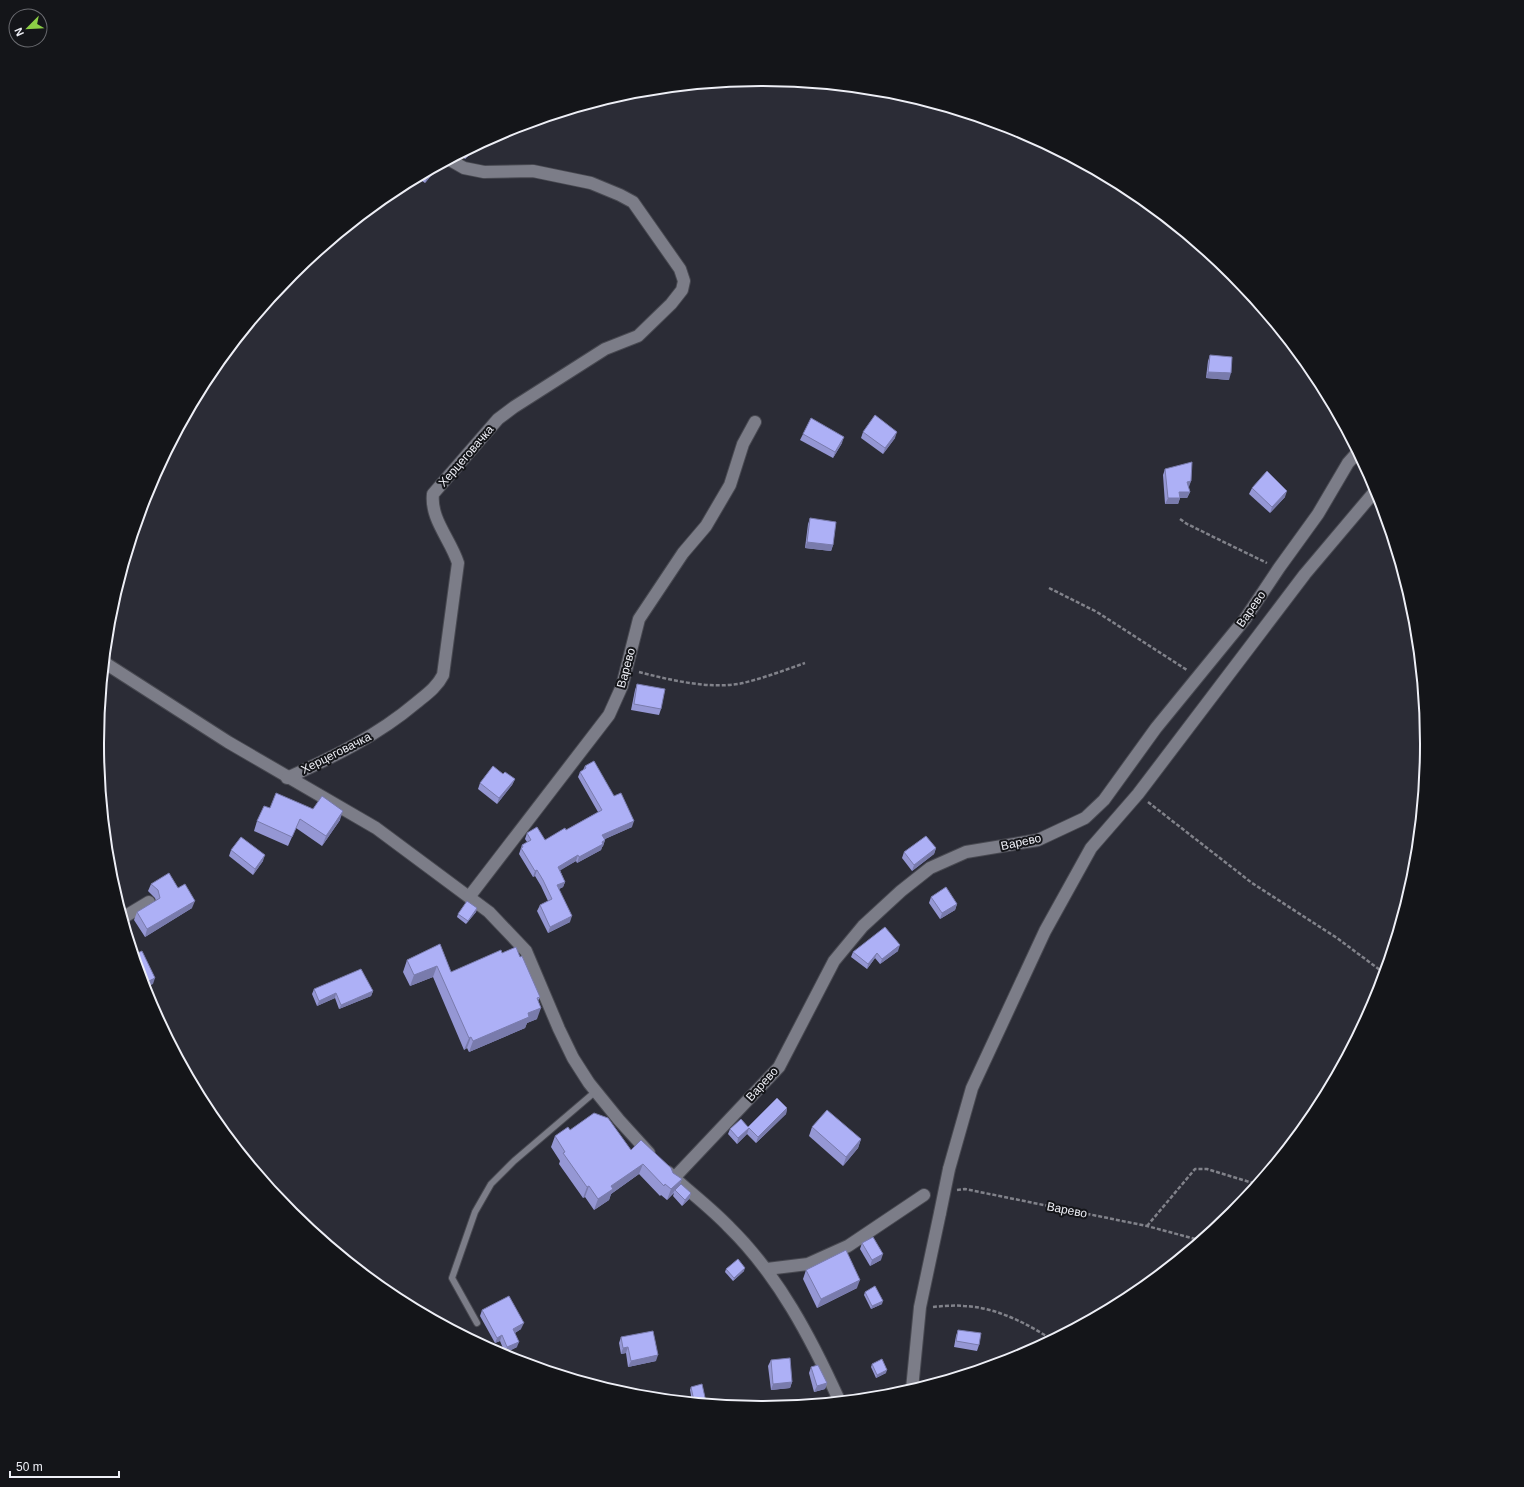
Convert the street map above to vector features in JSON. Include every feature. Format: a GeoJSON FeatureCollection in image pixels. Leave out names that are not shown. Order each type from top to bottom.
{"type":"FeatureCollection","features":[{"type":"Feature","properties":{"kind":"street","name":"Херцеговачка"},"geometry":{"type":"LineString","coordinates":[[109,665],[228,742],[287,778],[335,756],[370,737],[400,716],[438,685],[443,675],[458,563],[455,553],[435,516],[432,504],[433,494],[498,419],[514,407],[605,350],[638,336],[671,304],[682,290],[684,281],[680,269],[633,202],[590,183],[533,171],[484,172],[464,168],[455,163]]}},
{"type":"Feature","properties":{"kind":"street","name":"Варево"},"geometry":{"type":"LineString","coordinates":[[469,897],[610,715],[622,686],[639,619],[683,553],[706,526],[730,485],[743,444],[754,422]]}},
{"type":"Feature","properties":{"kind":"street","name":"Варево"},"geometry":{"type":"LineString","coordinates":[[674,1178],[778,1067],[834,961],[863,926],[901,891],[930,868],[966,852],[1038,840],[1045,837],[1085,818],[1104,800],[1156,728],[1245,619],[1318,514],[1348,463],[1354,457]]}},
{"type":"Feature","properties":{"kind":"street"},"geometry":{"type":"LineString","coordinates":[[913,1383],[920,1307],[949,1169],[972,1088],[1045,931],[1091,848],[1138,794],[1305,574],[1371,496]]}},
{"type":"Feature","properties":{"kind":"street"},"geometry":{"type":"LineString","coordinates":[[287,778],[376,828],[489,912],[526,951],[573,1058],[596,1091],[644,1148],[674,1178],[730,1227],[767,1269],[783,1292],[837,1396]]}},
{"type":"Feature","properties":{"kind":"street"},"geometry":{"type":"LineString","coordinates":[[1104,800],[1118,816]]}},
{"type":"Feature","properties":{"kind":"street"},"geometry":{"type":"LineString","coordinates":[[127,915],[149,902]]}},
{"type":"Feature","properties":{"kind":"street"},"geometry":{"type":"LineString","coordinates":[[767,1269],[808,1264],[848,1246],[924,1195]]}},
{"type":"Feature","properties":{"kind":"lane"},"geometry":{"type":"LineString","coordinates":[[477,1323],[452,1278],[475,1212],[491,1184],[514,1161],[596,1091]]}},
{"type":"Feature","properties":{"kind":"path"},"geometry":{"type":"LineString","coordinates":[[1180,518],[1187,524],[1279,568]]}},
{"type":"Feature","properties":{"kind":"path"},"geometry":{"type":"LineString","coordinates":[[1049,588],[1097,612],[1198,678]]}},
{"type":"Feature","properties":{"kind":"path"},"geometry":{"type":"LineString","coordinates":[[626,670],[676,681],[708,685],[742,683],[805,663]]}},
{"type":"Feature","properties":{"kind":"path"},"geometry":{"type":"LineString","coordinates":[[1138,794],[1252,883],[1337,938],[1380,969]]}},
{"type":"Feature","properties":{"kind":"path"},"geometry":{"type":"LineString","coordinates":[[1147,1226],[1195,1169],[1207,1169],[1251,1182]]}},
{"type":"Feature","properties":{"kind":"path","name":"Варево"},"geometry":{"type":"LineString","coordinates":[[952,1191],[965,1189],[1147,1226],[1195,1239]]}},
{"type":"Feature","properties":{"kind":"path"},"geometry":{"type":"LineString","coordinates":[[920,1307],[965,1306],[998,1312],[1033,1328],[1046,1336]]}},
{"type":"Feature","properties":{"kind":"building"},"geometry":{"type":"Polygon","coordinates":[[[1210,355],[1232,357],[1231,373],[1208,372],[1210,355]]]}},
{"type":"Feature","properties":{"kind":"building"},"geometry":{"type":"Polygon","coordinates":[[[875,415],[897,432],[885,448],[863,432],[875,415]]]}},
{"type":"Feature","properties":{"kind":"building"},"geometry":{"type":"Polygon","coordinates":[[[811,418],[844,437],[835,452],[803,434],[811,418]]]}},
{"type":"Feature","properties":{"kind":"building"},"geometry":{"type":"Polygon","coordinates":[[[1192,462],[1191,481],[1187,482],[1190,492],[1179,492],[1180,498],[1168,498],[1165,469],[1192,462]]]}},
{"type":"Feature","properties":{"kind":"building"},"geometry":{"type":"Polygon","coordinates":[[[1267,471],[1287,491],[1272,507],[1252,488],[1267,471]]]}},
{"type":"Feature","properties":{"kind":"building"},"geometry":{"type":"Polygon","coordinates":[[[810,518],[836,522],[833,545],[807,542],[810,518]]]}},
{"type":"Feature","properties":{"kind":"building"},"geometry":{"type":"Polygon","coordinates":[[[637,684],[665,689],[661,709],[634,704],[637,684]]]}},
{"type":"Feature","properties":{"kind":"building"},"geometry":{"type":"Polygon","coordinates":[[[594,761],[614,796],[621,793],[634,821],[602,835],[605,840],[602,842],[603,844],[579,857],[578,855],[558,867],[565,882],[557,885],[572,916],[550,927],[540,905],[552,899],[537,870],[535,871],[521,848],[523,847],[522,845],[531,840],[527,833],[537,827],[545,840],[565,828],[566,830],[602,810],[580,772],[586,768],[585,766],[594,761]]]}},
{"type":"Feature","properties":{"kind":"building"},"geometry":{"type":"Polygon","coordinates":[[[493,766],[503,774],[505,772],[515,779],[499,798],[480,783],[493,766]]]}},
{"type":"Feature","properties":{"kind":"building"},"geometry":{"type":"Polygon","coordinates":[[[276,793],[313,809],[322,796],[343,811],[326,836],[300,819],[292,837],[257,821],[264,806],[270,808],[276,793]]]}},
{"type":"Feature","properties":{"kind":"building"},"geometry":{"type":"Polygon","coordinates":[[[926,836],[936,848],[914,865],[904,852],[926,836]]]}},
{"type":"Feature","properties":{"kind":"building"},"geometry":{"type":"Polygon","coordinates":[[[241,837],[265,855],[255,869],[231,850],[241,837]]]}},
{"type":"Feature","properties":{"kind":"building"},"geometry":{"type":"Polygon","coordinates":[[[169,873],[178,888],[185,884],[195,901],[147,929],[137,912],[160,898],[158,890],[151,884],[169,873]]]}},
{"type":"Feature","properties":{"kind":"building"},"geometry":{"type":"Polygon","coordinates":[[[946,887],[957,904],[942,913],[931,897],[946,887]]]}},
{"type":"Feature","properties":{"kind":"building"},"geometry":{"type":"Polygon","coordinates":[[[467,901],[477,908],[468,921],[458,914],[467,901]]]}},
{"type":"Feature","properties":{"kind":"building"},"geometry":{"type":"Polygon","coordinates":[[[885,927],[900,945],[882,959],[877,953],[868,964],[853,952],[885,927]]]}},
{"type":"Feature","properties":{"kind":"building"},"geometry":{"type":"Polygon","coordinates":[[[440,944],[451,972],[501,950],[502,953],[516,947],[520,957],[522,956],[540,997],[537,998],[541,1008],[528,1013],[529,1017],[473,1041],[471,1037],[469,1038],[437,966],[414,975],[407,960],[440,944]]]}},
{"type":"Feature","properties":{"kind":"building"},"geometry":{"type":"Polygon","coordinates":[[[142,951],[155,978],[149,981],[138,953],[142,951]]]}},
{"type":"Feature","properties":{"kind":"building"},"geometry":{"type":"Polygon","coordinates":[[[361,969],[373,991],[341,1005],[336,993],[319,1001],[314,989],[361,969]]]}},
{"type":"Feature","properties":{"kind":"building"},"geometry":{"type":"Polygon","coordinates":[[[777,1098],[787,1108],[758,1137],[749,1128],[738,1138],[730,1129],[741,1119],[748,1127],[777,1098]]]}},
{"type":"Feature","properties":{"kind":"building"},"geometry":{"type":"Polygon","coordinates":[[[827,1110],[861,1139],[846,1157],[812,1127],[827,1110]]]}},
{"type":"Feature","properties":{"kind":"building"},"geometry":{"type":"Polygon","coordinates":[[[594,1113],[608,1118],[631,1150],[641,1140],[671,1168],[673,1173],[682,1179],[671,1189],[665,1184],[664,1186],[643,1164],[611,1186],[613,1189],[598,1199],[589,1186],[587,1187],[563,1153],[565,1152],[555,1136],[568,1127],[570,1130],[594,1113]]]}},
{"type":"Feature","properties":{"kind":"building"},"geometry":{"type":"Polygon","coordinates":[[[681,1184],[691,1193],[685,1200],[675,1190],[681,1184]]]}},
{"type":"Feature","properties":{"kind":"building"},"geometry":{"type":"Polygon","coordinates":[[[873,1237],[883,1254],[872,1260],[862,1243],[873,1237]]]}},
{"type":"Feature","properties":{"kind":"building"},"geometry":{"type":"Polygon","coordinates":[[[846,1250],[860,1280],[821,1299],[806,1270],[846,1250]]]}},
{"type":"Feature","properties":{"kind":"building"},"geometry":{"type":"Polygon","coordinates":[[[738,1259],[745,1268],[734,1278],[726,1269],[738,1259]]]}},
{"type":"Feature","properties":{"kind":"building"},"geometry":{"type":"Polygon","coordinates":[[[875,1286],[883,1301],[872,1306],[865,1292],[875,1286]]]}},
{"type":"Feature","properties":{"kind":"building"},"geometry":{"type":"Polygon","coordinates":[[[509,1296],[524,1323],[513,1329],[519,1342],[507,1347],[502,1335],[497,1338],[482,1310],[509,1296]]]}},
{"type":"Feature","properties":{"kind":"building"},"geometry":{"type":"Polygon","coordinates":[[[958,1330],[981,1333],[979,1345],[956,1341],[958,1330]]]}},
{"type":"Feature","properties":{"kind":"building"},"geometry":{"type":"Polygon","coordinates":[[[653,1331],[658,1355],[631,1361],[628,1347],[623,1348],[621,1337],[653,1331]]]}},
{"type":"Feature","properties":{"kind":"building"},"geometry":{"type":"Polygon","coordinates":[[[790,1358],[792,1382],[773,1384],[771,1360],[790,1358]]]}},
{"type":"Feature","properties":{"kind":"building"},"geometry":{"type":"Polygon","coordinates":[[[882,1359],[887,1370],[877,1375],[872,1364],[882,1359]]]}},
{"type":"Feature","properties":{"kind":"building"},"geometry":{"type":"Polygon","coordinates":[[[818,1365],[827,1383],[817,1386],[811,1367],[818,1365]]]}},
{"type":"Feature","properties":{"kind":"building"},"geometry":{"type":"Polygon","coordinates":[[[702,1384],[705,1398],[693,1397],[691,1387],[702,1384]]]}}]}
